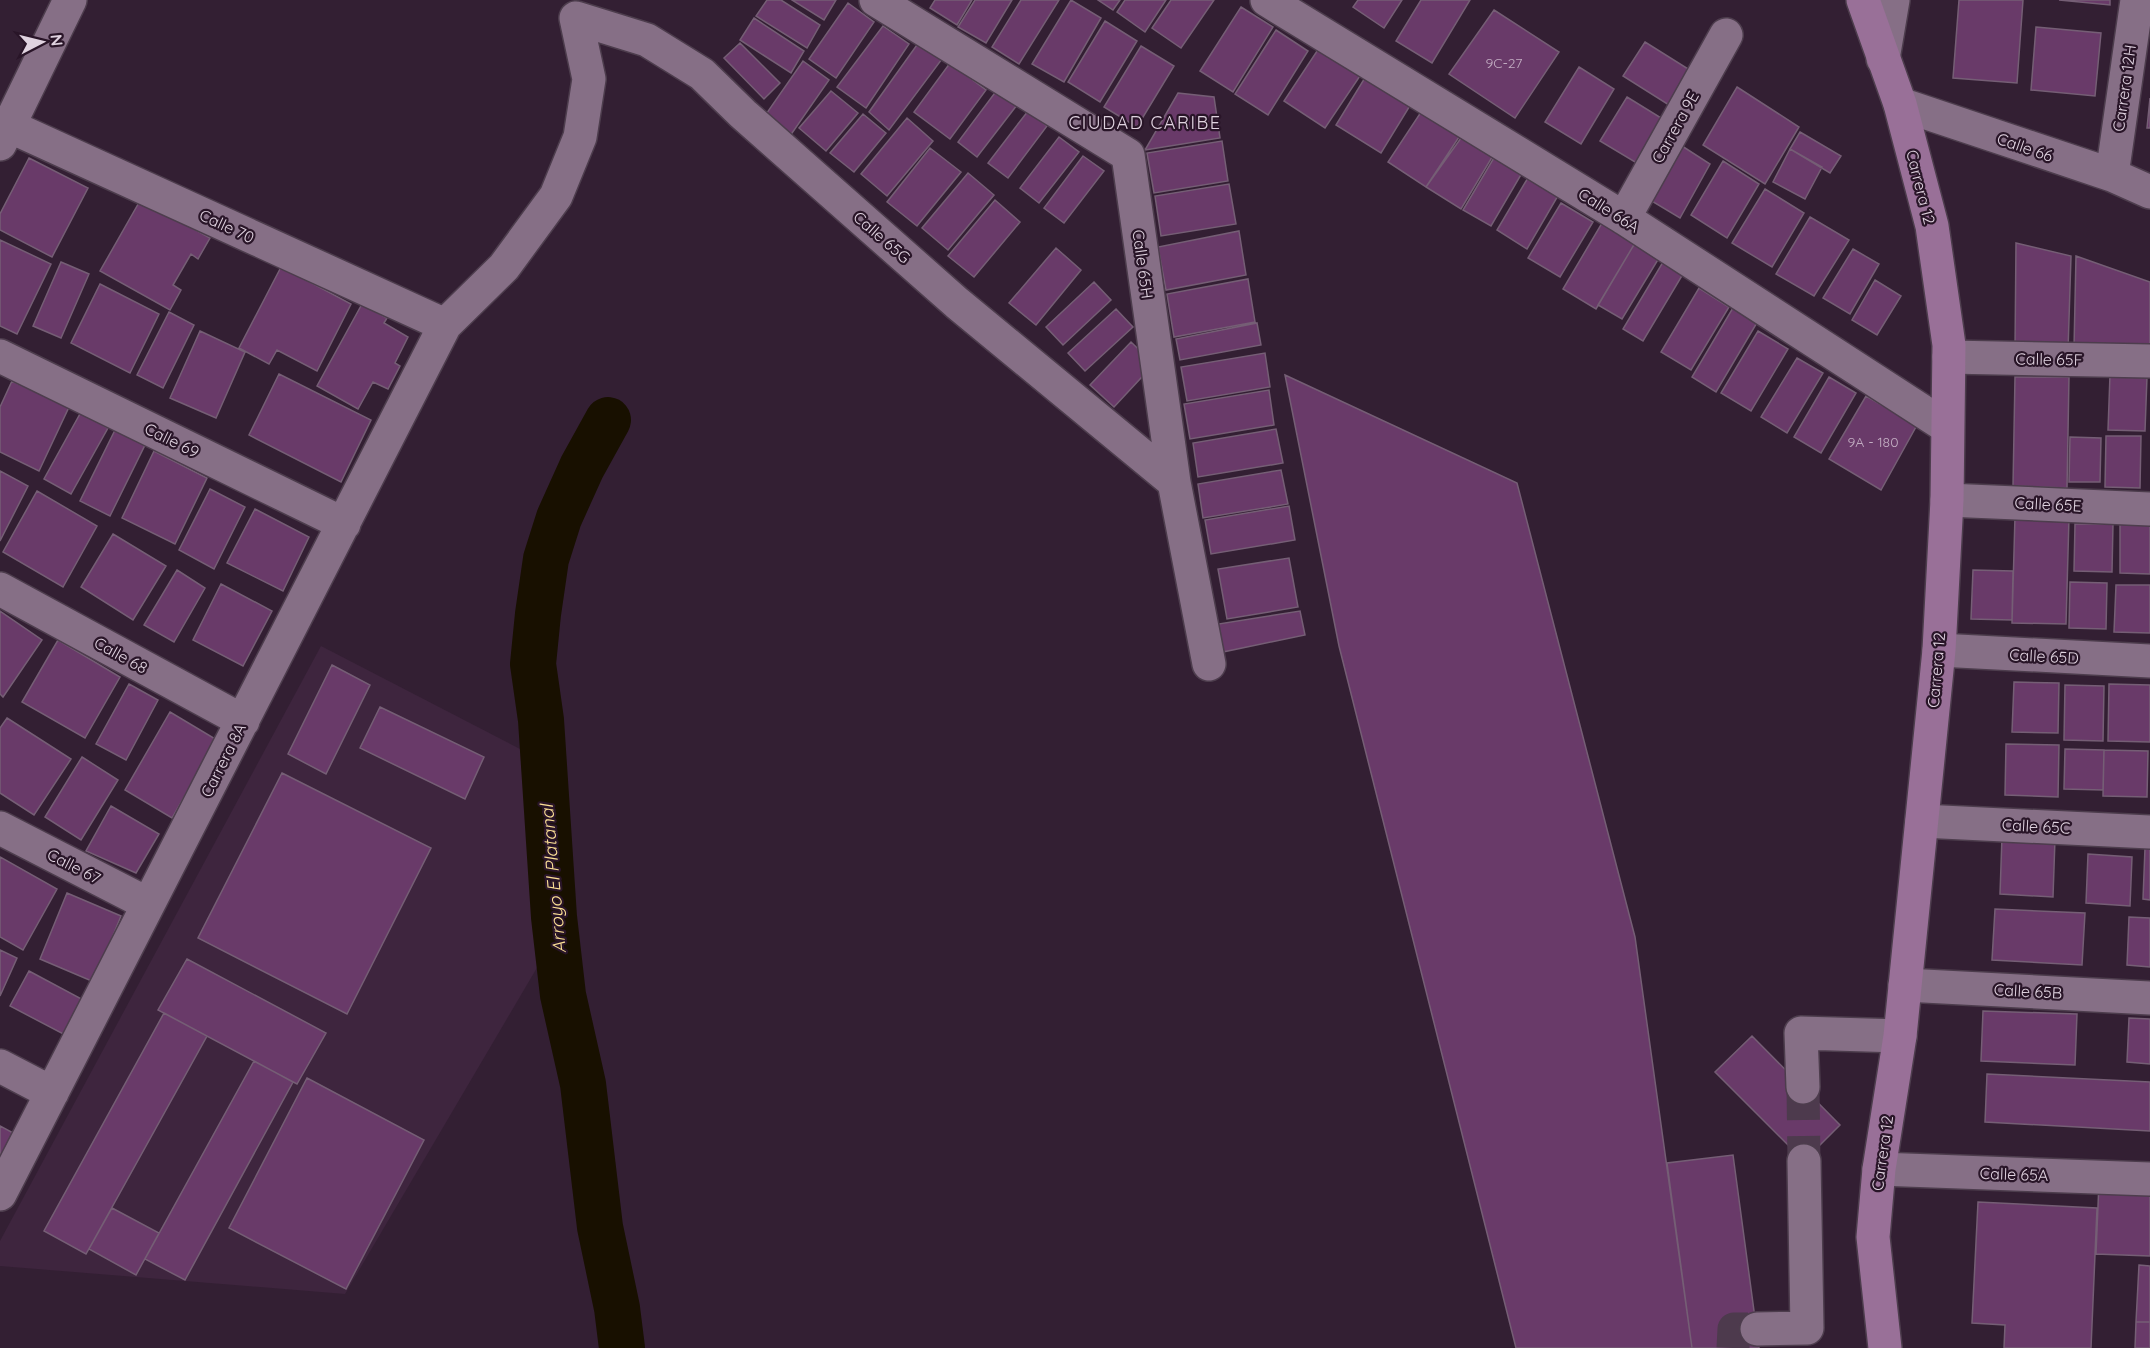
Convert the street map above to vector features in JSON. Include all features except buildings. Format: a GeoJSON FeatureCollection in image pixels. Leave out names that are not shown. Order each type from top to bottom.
{"type":"FeatureCollection","features":[{"type":"Feature","properties":{"kind":"main road","name":"Carrera 12"},"geometry":{"type":"LineString","coordinates":[[1863,0],[1900,104],[1932,226],[1949,345],[1947,500],[1939,650],[1900,1036],[1879,1169],[1873,1237],[1885,1348]]}},
{"type":"Feature","properties":{"kind":"street"},"geometry":{"type":"LineString","coordinates":[[5,135],[70,0]]}},
{"type":"Feature","properties":{"kind":"street","name":"Calle 65H"},"geometry":{"type":"LineString","coordinates":[[876,0],[1128,155],[1174,482],[1209,664]]}},
{"type":"Feature","properties":{"kind":"street","name":"Calle 66A"},"geometry":{"type":"LineString","coordinates":[[1267,0],[1624,219],[1947,427]]}},
{"type":"Feature","properties":{"kind":"street"},"geometry":{"type":"LineString","coordinates":[[1883,59],[1893,0]]}},
{"type":"Feature","properties":{"kind":"street","name":"Carrera 12H"},"geometry":{"type":"LineString","coordinates":[[2112,175],[2137,0]]}},
{"type":"Feature","properties":{"kind":"street","name":"Calle 65G"},"geometry":{"type":"LineString","coordinates":[[580,9],[647,40],[702,74],[743,114],[957,303],[1174,482]]}},
{"type":"Feature","properties":{"kind":"street","name":"Carrera 8A"},"geometry":{"type":"LineString","coordinates":[[0,1194],[445,325],[504,267],[556,196],[579,137],[589,79],[580,9]]}},
{"type":"Feature","properties":{"kind":"street","name":"Carrera 9E"},"geometry":{"type":"LineString","coordinates":[[1624,219],[1726,34]]}},
{"type":"Feature","properties":{"kind":"street","name":"Calle 66"},"geometry":{"type":"LineString","coordinates":[[1900,104],[2112,175],[2150,192]]}},
{"type":"Feature","properties":{"kind":"street","name":"Calle 70"},"geometry":{"type":"LineString","coordinates":[[5,135],[445,325]]}},
{"type":"Feature","properties":{"kind":"street","name":"Calle 69"},"geometry":{"type":"LineString","coordinates":[[0,356],[344,524]]}},
{"type":"Feature","properties":{"kind":"street","name":"Calle 65F"},"geometry":{"type":"LineString","coordinates":[[1949,357],[2150,361]]}},
{"type":"Feature","properties":{"kind":"street","name":"Calle 65E"},"geometry":{"type":"LineString","coordinates":[[1947,500],[2150,509]]}},
{"type":"Feature","properties":{"kind":"street","name":"Calle 68"},"geometry":{"type":"LineString","coordinates":[[0,589],[243,721]]}},
{"type":"Feature","properties":{"kind":"street","name":"Calle 65D"},"geometry":{"type":"LineString","coordinates":[[1939,650],[2150,662]]}},
{"type":"Feature","properties":{"kind":"street","name":"Calle 65C"},"geometry":{"type":"LineString","coordinates":[[1922,821],[2150,832]]}},
{"type":"Feature","properties":{"kind":"street","name":"Calle 67"},"geometry":{"type":"LineString","coordinates":[[0,828],[148,904]]}},
{"type":"Feature","properties":{"kind":"street","name":"Calle 65B"},"geometry":{"type":"LineString","coordinates":[[1905,985],[2150,998]]}},
{"type":"Feature","properties":{"kind":"street"},"geometry":{"type":"LineString","coordinates":[[1803,1087],[1802,1033],[1900,1036]]}},
{"type":"Feature","properties":{"kind":"street"},"geometry":{"type":"LineString","coordinates":[[0,1066],[52,1093]]}},
{"type":"Feature","properties":{"kind":"street"},"geometry":{"type":"LineString","coordinates":[[1757,1329],[1807,1328],[1804,1161]]}},
{"type":"Feature","properties":{"kind":"street","name":"Calle 65A"},"geometry":{"type":"LineString","coordinates":[[1879,1169],[2150,1179]]}},
{"type":"Feature","properties":{"kind":"shaded area"},"geometry":{"type":"Polygon","coordinates":[[[321,646],[520,749],[538,966],[345,1294],[0,1266],[0,1241],[321,646]]]}},
{"type":"Feature","properties":{"kind":"waterway","name":"Arroyo El Platanal"},"geometry":{"type":"LineString","coordinates":[[608,420],[582,467],[559,518],[546,559],[533,664],[541,720],[554,917],[563,995],[583,1084],[600,1227],[617,1308],[622,1348]]}},
{"type":"Feature","properties":{"kind":"tunnel"},"geometry":{"type":"LineString","coordinates":[[1803,1087],[1804,1161]]}},
{"type":"Feature","properties":{"kind":"tunnel"},"geometry":{"type":"LineString","coordinates":[[1733,1348],[1734,1329],[1757,1329]]}},
{"type":"Feature","properties":{"kind":"district","name":"CIUDAD CARIBE"},"geometry":{"type":"Point","coordinates":[1145,122]}}]}
